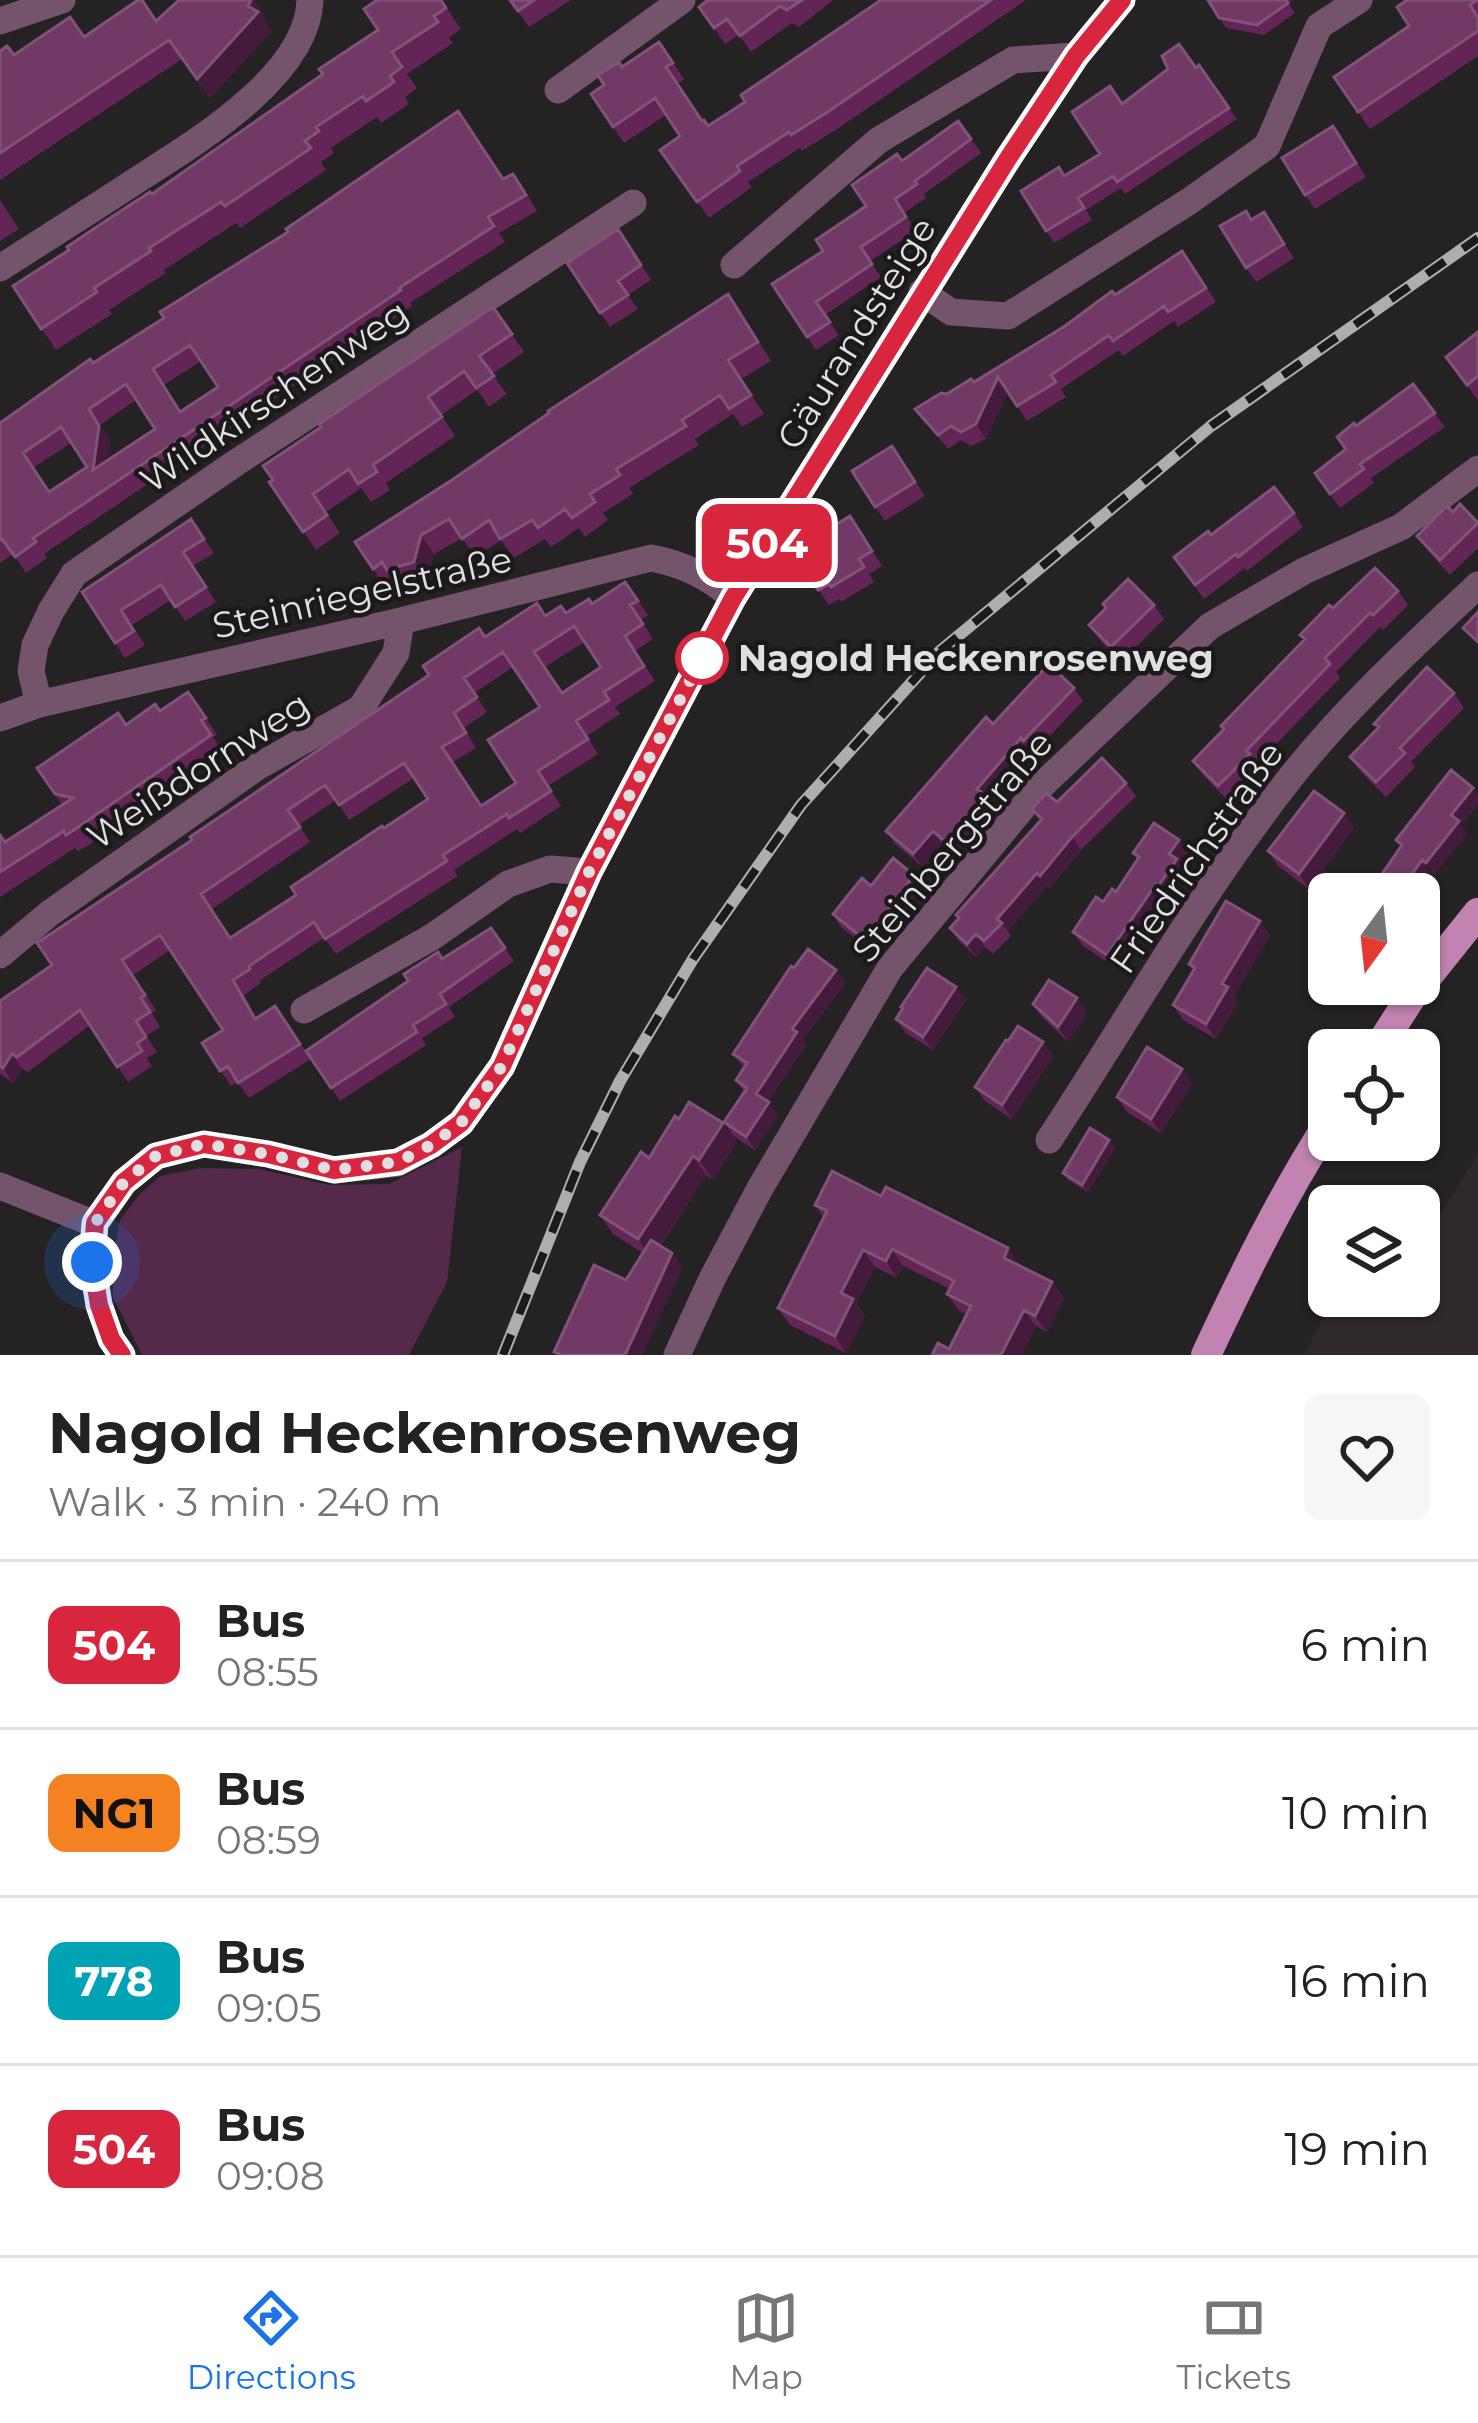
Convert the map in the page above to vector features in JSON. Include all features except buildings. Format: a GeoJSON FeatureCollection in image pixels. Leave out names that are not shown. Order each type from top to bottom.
{"type":"FeatureCollection","features":[{"type":"Feature","properties":{"kind":"main road"},"geometry":{"type":"LineString","coordinates":[[1390,1029],[1478,913]]}},
{"type":"Feature","properties":{"kind":"main road"},"geometry":{"type":"LineString","coordinates":[[1207,1355],[1308,1158]]}},
{"type":"Feature","properties":{"kind":"street"},"geometry":{"type":"LineString","coordinates":[[0,21],[62,0]]}},
{"type":"Feature","properties":{"kind":"street"},"geometry":{"type":"LineString","coordinates":[[0,268],[224,123],[284,63],[310,11],[310,0]]}},
{"type":"Feature","properties":{"kind":"street"},"geometry":{"type":"LineString","coordinates":[[558,90],[682,0]]}},
{"type":"Feature","properties":{"kind":"street","name":"Gäurandsteige"},"geometry":{"type":"LineString","coordinates":[[95,1223],[124,1182],[156,1156],[204,1144],[334,1170],[398,1162],[461,1123],[502,1066],[589,872],[733,598],[922,292],[1076,56],[1122,0]]}},
{"type":"Feature","properties":{"kind":"street"},"geometry":{"type":"LineString","coordinates":[[922,292],[951,312],[1008,316],[1188,202],[1268,146],[1319,26],[1359,0]]}},
{"type":"Feature","properties":{"kind":"street"},"geometry":{"type":"LineString","coordinates":[[734,266],[879,140],[1012,60],[1076,56]]}},
{"type":"Feature","properties":{"kind":"street","name":"Wildkirschenweg"},"geometry":{"type":"LineString","coordinates":[[39,704],[32,671],[35,645],[74,574],[633,203]]}},
{"type":"Feature","properties":{"kind":"street","name":"Steinbergstraße"},"geometry":{"type":"LineString","coordinates":[[677,1355],[759,1190],[890,968],[1038,789],[1210,626],[1304,571],[1402,527],[1478,469]]}},
{"type":"Feature","properties":{"kind":"street","name":"Steinriegelstraße"},"geometry":{"type":"LineString","coordinates":[[0,718],[39,704],[651,558],[712,579],[733,598]]}},
{"type":"Feature","properties":{"kind":"street","name":"Friedrichstraße"},"geometry":{"type":"LineString","coordinates":[[1049,1141],[1249,832],[1291,777],[1388,670],[1478,585]]}},
{"type":"Feature","properties":{"kind":"street","name":"Weißdornweg"},"geometry":{"type":"LineString","coordinates":[[0,955],[50,913],[257,767],[362,708],[396,652],[401,621]]}},
{"type":"Feature","properties":{"kind":"street"},"geometry":{"type":"LineString","coordinates":[[304,1010],[432,937],[508,884],[550,869],[589,872]]}},
{"type":"Feature","properties":{"kind":"street"},"geometry":{"type":"LineString","coordinates":[[0,1186],[95,1223],[92,1262],[99,1305],[122,1355]]}},
{"type":"Feature","properties":{"kind":"shaded area"},"geometry":{"type":"Polygon","coordinates":[[[462,1147],[447,1282],[409,1355],[142,1355],[113,1297],[113,1259],[120,1220],[160,1176],[201,1168],[259,1169],[329,1185],[389,1184],[462,1147]]]}},
{"type":"Feature","properties":{"kind":"shaded area"},"geometry":{"type":"Polygon","coordinates":[[[1478,1154],[1478,1355],[1304,1355],[1323,1317],[1440,1317],[1440,1214],[1478,1154]]]}},
{"type":"Feature","properties":{"kind":"railway"},"geometry":{"type":"LineString","coordinates":[[503,1355],[580,1162],[620,1081],[693,959],[801,805],[940,651],[1211,426],[1478,238]]}},
{"type":"Feature","properties":{"kind":"bus line","name":"504"},"geometry":{"type":"LineString","coordinates":[[122,1355],[99,1305],[92,1262],[95,1223],[124,1182],[156,1156],[204,1144],[334,1170],[398,1162],[461,1123],[502,1066],[589,872],[733,598],[1009,157],[1076,56],[1122,0]]}},
{"type":"Feature","properties":{"kind":"place","name":"Nagold Heckenrosenweg"},"geometry":{"type":"Point","coordinates":[702,658]}},
{"type":"Feature","properties":{"kind":"route"},"geometry":{"type":"LineString","coordinates":[[92,1262],[95,1223],[124,1182],[156,1156],[204,1144],[334,1170],[398,1162],[461,1123],[502,1066],[589,872],[702,658]]}}]}
